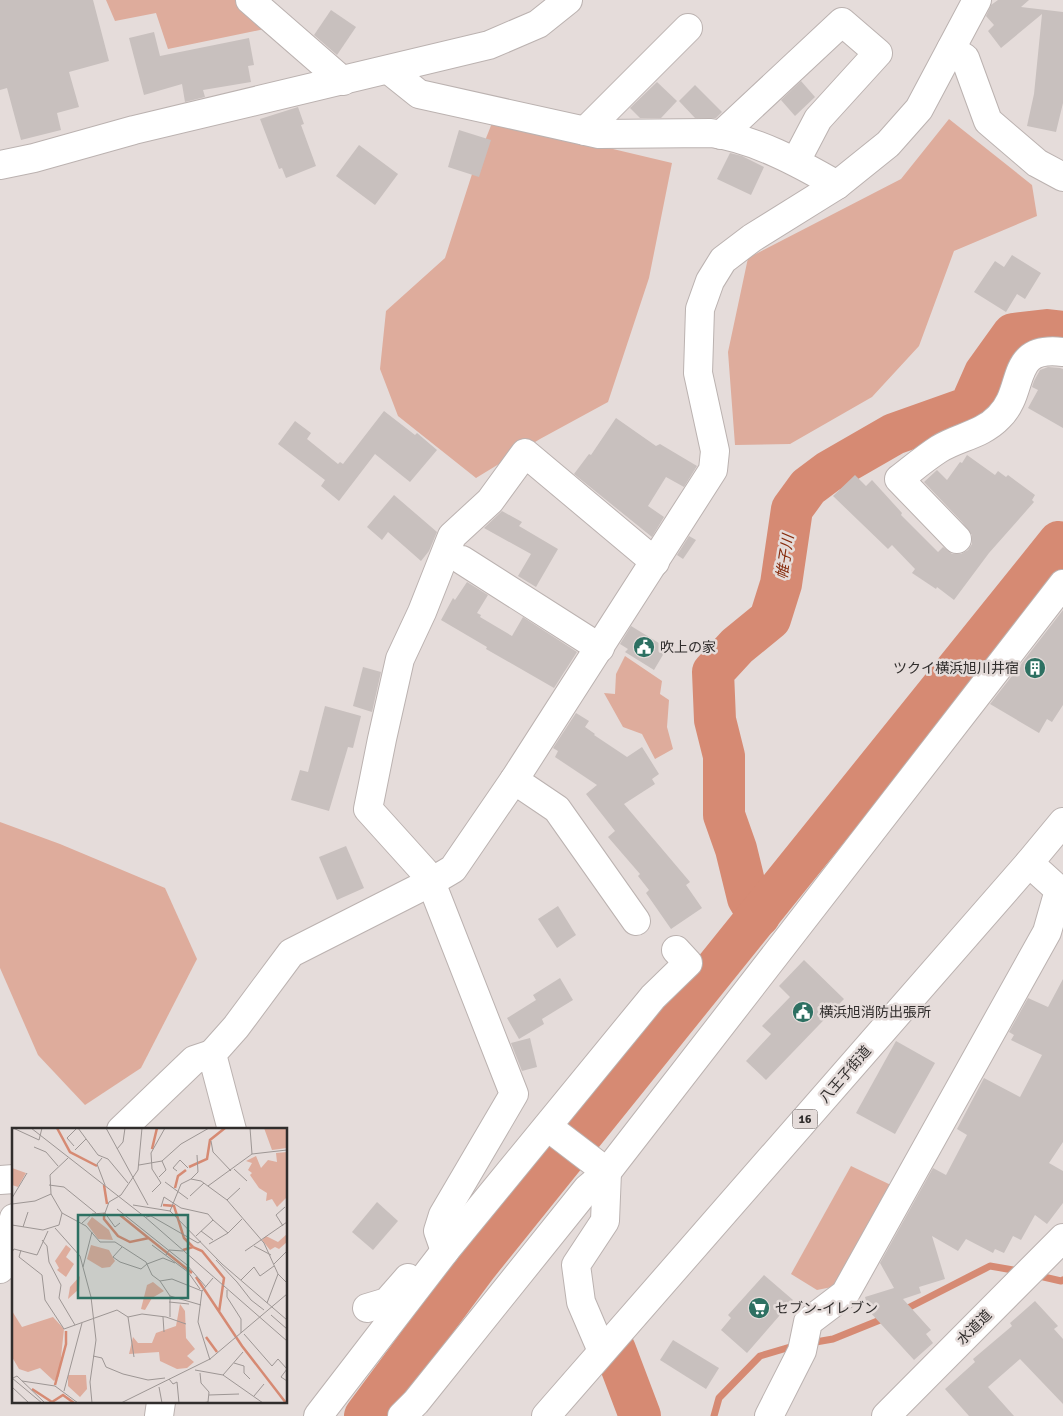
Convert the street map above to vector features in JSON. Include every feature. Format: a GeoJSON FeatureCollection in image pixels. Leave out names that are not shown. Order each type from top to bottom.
{"type":"FeatureCollection","features":[{"type":"Feature","properties":{"kind":"main road"},"geometry":{"type":"LineString","coordinates":[[250,0],[342,81]]}},
{"type":"Feature","properties":{"kind":"main road"},"geometry":{"type":"LineString","coordinates":[[0,165],[34,158],[134,130],[489,45],[538,24],[568,0]]}},
{"type":"Feature","properties":{"kind":"main road"},"geometry":{"type":"LineString","coordinates":[[123,1128],[194,1060],[212,1054],[236,1027],[291,953],[454,869],[600,648],[713,470],[716,451],[698,373],[700,309],[710,281],[723,260],[752,238],[837,184],[888,144],[918,109],[977,0]]}},
{"type":"Feature","properties":{"kind":"main road"},"geometry":{"type":"LineString","coordinates":[[721,135],[842,22],[878,53],[818,119],[796,161]]}},
{"type":"Feature","properties":{"kind":"main road"},"geometry":{"type":"LineString","coordinates":[[585,131],[688,28]]}},
{"type":"Feature","properties":{"kind":"main road"},"geometry":{"type":"LineString","coordinates":[[951,49],[965,58],[988,121],[1037,162],[1063,177]]}},
{"type":"Feature","properties":{"kind":"main road"},"geometry":{"type":"LineString","coordinates":[[389,70],[419,94],[599,134],[721,135],[796,161],[837,184]]}},
{"type":"Feature","properties":{"kind":"main road"},"geometry":{"type":"LineString","coordinates":[[957,539],[899,479],[940,448],[980,432],[999,417],[1012,401],[1021,367],[1036,353],[1063,352]]}},
{"type":"Feature","properties":{"kind":"main road"},"geometry":{"type":"LineString","coordinates":[[442,1256],[438,1232],[442,1215],[514,1094],[432,882],[368,809],[400,658],[422,612],[452,536],[490,501],[524,453],[655,562]]}},
{"type":"Feature","properties":{"kind":"main road"},"geometry":{"type":"LineString","coordinates":[[462,560],[600,648]]}},
{"type":"Feature","properties":{"kind":"main road"},"geometry":{"type":"LineString","coordinates":[[402,1416],[416,1402],[587,1189],[600,1166],[1063,584]]}},
{"type":"Feature","properties":{"kind":"main road"},"geometry":{"type":"LineString","coordinates":[[514,780],[557,809],[636,921]]}},
{"type":"Feature","properties":{"kind":"main road","name":"八王子街道"},"geometry":{"type":"LineString","coordinates":[[546,1416],[1063,822]]}},
{"type":"Feature","properties":{"kind":"main road"},"geometry":{"type":"LineString","coordinates":[[769,1416],[802,1351],[808,1322],[845,1294],[1047,932],[1060,890],[1029,863]]}},
{"type":"Feature","properties":{"kind":"main road"},"geometry":{"type":"LineString","coordinates":[[318,1416],[442,1256],[551,1130],[653,997],[688,962],[676,950]]}},
{"type":"Feature","properties":{"kind":"main road"},"geometry":{"type":"LineString","coordinates":[[212,1054],[231,1128]]}},
{"type":"Feature","properties":{"kind":"main road"},"geometry":{"type":"LineString","coordinates":[[551,1130],[600,1166],[605,1221],[576,1265],[581,1302],[602,1351]]}},
{"type":"Feature","properties":{"kind":"main road"},"geometry":{"type":"LineString","coordinates":[[0,1268],[12,1225]]}},
{"type":"Feature","properties":{"kind":"main road","name":"水道道"},"geometry":{"type":"LineString","coordinates":[[886,1416],[1063,1238]]}},
{"type":"Feature","properties":{"kind":"main road"},"geometry":{"type":"LineString","coordinates":[[367,1308],[387,1302],[423,1260],[442,1256]]}},
{"type":"Feature","properties":{"kind":"shaded area"},"geometry":{"type":"Polygon","coordinates":[[[106,0],[244,0],[274,27],[168,49],[156,13],[115,21],[106,0]]]}},
{"type":"Feature","properties":{"kind":"shaded area"},"geometry":{"type":"Polygon","coordinates":[[[494,118],[554,135],[672,163],[649,278],[608,402],[540,439],[476,478],[398,416],[380,369],[386,311],[445,258],[473,171],[494,118]]]}},
{"type":"Feature","properties":{"kind":"shaded area"},"geometry":{"type":"Polygon","coordinates":[[[949,119],[1032,185],[1037,216],[954,251],[919,346],[872,397],[790,444],[735,445],[728,352],[748,258],[901,179],[949,119]]]}},
{"type":"Feature","properties":{"kind":"shaded area"},"geometry":{"type":"Polygon","coordinates":[[[625,656],[662,681],[660,694],[669,700],[667,727],[673,749],[655,759],[642,734],[623,727],[604,693],[615,694],[616,674],[625,656]]]}},
{"type":"Feature","properties":{"kind":"shaded area"},"geometry":{"type":"Polygon","coordinates":[[[0,822],[60,844],[165,888],[197,959],[141,1068],[85,1105],[38,1055],[0,968],[0,822]]]}},
{"type":"Feature","properties":{"kind":"shaded area"},"geometry":{"type":"Polygon","coordinates":[[[851,1166],[893,1186],[842,1285],[817,1290],[791,1274],[851,1166]]]}},
{"type":"Feature","properties":{"kind":"building"},"geometry":{"type":"Polygon","coordinates":[[[0,0],[93,0],[109,61],[69,72],[79,107],[57,113],[61,130],[21,140],[7,88],[0,90],[0,0]]]}},
{"type":"Feature","properties":{"kind":"building"},"geometry":{"type":"Polygon","coordinates":[[[998,0],[1029,0],[1021,7],[1063,12],[1063,103],[1056,132],[1027,126],[1034,94],[1042,14],[1001,48],[988,31],[994,25],[986,16],[991,5],[998,0]]]}},
{"type":"Feature","properties":{"kind":"building"},"geometry":{"type":"Polygon","coordinates":[[[331,10],[356,27],[337,55],[314,35],[331,10]]]}},
{"type":"Feature","properties":{"kind":"building"},"geometry":{"type":"Polygon","coordinates":[[[154,32],[160,56],[249,38],[254,65],[248,66],[251,82],[203,90],[205,97],[185,102],[182,84],[144,95],[129,38],[154,32]]]}},
{"type":"Feature","properties":{"kind":"building"},"geometry":{"type":"Polygon","coordinates":[[[801,81],[815,97],[795,116],[781,100],[801,81]]]}},
{"type":"Feature","properties":{"kind":"building"},"geometry":{"type":"Polygon","coordinates":[[[657,82],[677,101],[661,118],[640,118],[630,108],[657,82]]]}},
{"type":"Feature","properties":{"kind":"building"},"geometry":{"type":"Polygon","coordinates":[[[695,85],[722,112],[716,118],[695,118],[679,101],[695,85]]]}},
{"type":"Feature","properties":{"kind":"building"},"geometry":{"type":"Polygon","coordinates":[[[298,107],[304,124],[301,125],[316,166],[286,178],[282,168],[279,169],[260,119],[298,107]]]}},
{"type":"Feature","properties":{"kind":"building"},"geometry":{"type":"Polygon","coordinates":[[[459,130],[491,140],[479,177],[448,167],[459,130]]]}},
{"type":"Feature","properties":{"kind":"building"},"geometry":{"type":"Polygon","coordinates":[[[359,145],[398,174],[375,205],[336,176],[359,145]]]}},
{"type":"Feature","properties":{"kind":"building"},"geometry":{"type":"Polygon","coordinates":[[[730,153],[742,156],[764,167],[751,195],[717,179],[730,153]]]}},
{"type":"Feature","properties":{"kind":"building"},"geometry":{"type":"Polygon","coordinates":[[[1012,255],[1041,273],[1025,299],[1017,294],[1006,312],[974,292],[995,261],[1004,267],[1012,255]]]}},
{"type":"Feature","properties":{"kind":"building"},"geometry":{"type":"Polygon","coordinates":[[[1048,367],[1063,369],[1063,428],[1028,408],[1038,390],[1032,387],[1034,381],[1040,370],[1048,367]]]}},
{"type":"Feature","properties":{"kind":"building"},"geometry":{"type":"Polygon","coordinates":[[[384,411],[415,435],[417,433],[437,450],[410,482],[375,454],[339,501],[321,486],[325,480],[278,444],[295,421],[311,433],[307,439],[338,464],[340,462],[343,464],[384,411]]]}},
{"type":"Feature","properties":{"kind":"building"},"geometry":{"type":"Polygon","coordinates":[[[616,418],[656,446],[660,444],[697,466],[684,487],[666,477],[648,506],[664,517],[652,537],[574,474],[589,454],[591,455],[616,418]]]}},
{"type":"Feature","properties":{"kind":"building"},"geometry":{"type":"Polygon","coordinates":[[[967,455],[995,475],[998,471],[1006,477],[1008,475],[1035,495],[1032,500],[1034,502],[989,553],[954,600],[937,587],[936,589],[912,573],[915,569],[892,545],[888,549],[833,496],[855,475],[866,486],[872,480],[902,513],[901,515],[938,552],[943,547],[952,554],[961,554],[968,550],[972,544],[972,535],[924,482],[937,470],[947,480],[967,455]]]}},
{"type":"Feature","properties":{"kind":"building"},"geometry":{"type":"Polygon","coordinates":[[[394,495],[437,532],[429,551],[421,561],[388,532],[382,540],[367,527],[394,495]]]}},
{"type":"Feature","properties":{"kind":"building"},"geometry":{"type":"Polygon","coordinates":[[[502,511],[522,522],[519,526],[558,549],[536,587],[518,576],[531,554],[484,528],[502,511]]]}},
{"type":"Feature","properties":{"kind":"building"},"geometry":{"type":"Polygon","coordinates":[[[689,536],[696,540],[683,559],[677,555],[689,536]]]}},
{"type":"Feature","properties":{"kind":"building"},"geometry":{"type":"Polygon","coordinates":[[[467,582],[488,595],[477,613],[481,615],[480,617],[512,636],[523,617],[577,652],[554,688],[486,649],[487,647],[441,620],[453,598],[455,600],[467,582]]]}},
{"type":"Feature","properties":{"kind":"building","name":"ツクイ横浜旭川井宿"},"geometry":{"type":"Polygon","coordinates":[[[1063,610],[1063,705],[1052,722],[1047,719],[1039,733],[990,704],[1063,610]]]}},
{"type":"Feature","properties":{"kind":"building"},"geometry":{"type":"Polygon","coordinates":[[[631,626],[667,648],[654,670],[625,652],[628,649],[620,644],[631,626]]]}},
{"type":"Feature","properties":{"kind":"building"},"geometry":{"type":"Polygon","coordinates":[[[363,667],[381,672],[372,712],[353,706],[363,667]]]}},
{"type":"Feature","properties":{"kind":"building"},"geometry":{"type":"Polygon","coordinates":[[[325,706],[361,716],[353,748],[348,747],[329,811],[291,800],[300,770],[308,772],[325,706]]]}},
{"type":"Feature","properties":{"kind":"building"},"geometry":{"type":"Polygon","coordinates":[[[576,713],[589,721],[585,727],[594,735],[627,757],[642,747],[659,774],[652,779],[655,784],[624,804],[690,882],[686,885],[702,908],[671,929],[646,893],[649,890],[638,876],[640,874],[608,837],[615,831],[586,794],[597,785],[555,757],[558,751],[553,748],[576,713]]]}},
{"type":"Feature","properties":{"kind":"building"},"geometry":{"type":"Polygon","coordinates":[[[346,846],[364,888],[337,900],[319,857],[346,846]]]}},
{"type":"Feature","properties":{"kind":"building"},"geometry":{"type":"Polygon","coordinates":[[[558,906],[576,935],[557,948],[538,919],[558,906]]]}},
{"type":"Feature","properties":{"kind":"building","name":"横浜旭消防出張所"},"geometry":{"type":"Polygon","coordinates":[[[804,960],[844,999],[766,1080],[746,1061],[771,1034],[762,1026],[790,997],[779,986],[804,960]]]}},
{"type":"Feature","properties":{"kind":"building"},"geometry":{"type":"Polygon","coordinates":[[[560,978],[573,1000],[542,1019],[544,1024],[519,1039],[507,1018],[536,1000],[533,995],[560,978]]]}},
{"type":"Feature","properties":{"kind":"building"},"geometry":{"type":"Polygon","coordinates":[[[1063,979],[1063,1142],[1049,1163],[1063,1171],[1063,1203],[1047,1224],[1035,1215],[1021,1240],[1013,1236],[1004,1253],[995,1249],[993,1253],[966,1239],[958,1251],[932,1236],[945,1279],[919,1287],[921,1293],[903,1299],[931,1330],[926,1334],[933,1343],[914,1360],[869,1311],[865,1297],[894,1288],[880,1263],[933,1168],[946,1175],[967,1135],[957,1129],[984,1078],[1020,1097],[1042,1055],[1011,1040],[1014,1035],[1009,1032],[1028,998],[1048,1007],[1063,979]]]}},
{"type":"Feature","properties":{"kind":"building"},"geometry":{"type":"Polygon","coordinates":[[[530,1038],[537,1067],[522,1071],[511,1043],[530,1038]]]}},
{"type":"Feature","properties":{"kind":"building"},"geometry":{"type":"Polygon","coordinates":[[[896,1041],[935,1063],[895,1134],[856,1113],[896,1041]]]}},
{"type":"Feature","properties":{"kind":"building"},"geometry":{"type":"Polygon","coordinates":[[[377,1202],[398,1221],[373,1250],[352,1232],[377,1202]]]}},
{"type":"Feature","properties":{"kind":"building"},"geometry":{"type":"Polygon","coordinates":[[[764,1275],[793,1300],[747,1353],[721,1330],[731,1318],[728,1315],[764,1275]]]}},
{"type":"Feature","properties":{"kind":"building"},"geometry":{"type":"Polygon","coordinates":[[[1035,1301],[1058,1326],[1054,1329],[1063,1339],[1063,1404],[1020,1359],[988,1387],[1014,1416],[969,1416],[945,1389],[975,1362],[973,1359],[1012,1326],[1010,1323],[1035,1301]]]}},
{"type":"Feature","properties":{"kind":"building"},"geometry":{"type":"Polygon","coordinates":[[[673,1340],[719,1368],[706,1389],[660,1360],[673,1340]]]}},
{"type":"Feature","properties":{"kind":"waterway","name":"帷子川"},"geometry":{"type":"LineString","coordinates":[[759,916],[748,898],[736,849],[724,815],[724,756],[715,720],[713,672],[737,646],[770,619],[781,584],[792,509],[808,487],[828,472],[894,434],[970,407],[985,373],[1013,334],[1047,330],[1063,332]]}},
{"type":"Feature","properties":{"kind":"waterway"},"geometry":{"type":"LineString","coordinates":[[365,1416],[477,1265],[1059,542]]}},
{"type":"Feature","properties":{"kind":"waterway"},"geometry":{"type":"LineString","coordinates":[[904,1310],[990,1266],[1019,1271]]}},
{"type":"Feature","properties":{"kind":"waterway"},"geometry":{"type":"LineString","coordinates":[[1035,1275],[1063,1280]]}},
{"type":"Feature","properties":{"kind":"waterway"},"geometry":{"type":"LineString","coordinates":[[810,1343],[833,1339],[885,1318]]}},
{"type":"Feature","properties":{"kind":"waterway"},"geometry":{"type":"LineString","coordinates":[[714,1416],[719,1398],[760,1356],[797,1345]]}},
{"type":"Feature","properties":{"kind":"waterway"},"geometry":{"type":"LineString","coordinates":[[615,1350],[640,1416]]}},
{"type":"Feature","properties":{"kind":"place","name":"吹上の家"},"geometry":{"type":"Point","coordinates":[644,647]}},
{"type":"Feature","properties":{"kind":"place","name":"ツクイ横浜旭川井宿"},"geometry":{"type":"Point","coordinates":[1035,668]}},
{"type":"Feature","properties":{"kind":"place","name":"横浜旭消防出張所"},"geometry":{"type":"Point","coordinates":[803,1012]}},
{"type":"Feature","properties":{"kind":"place","name":"セブン-イレブン"},"geometry":{"type":"Point","coordinates":[759,1308]}}]}
